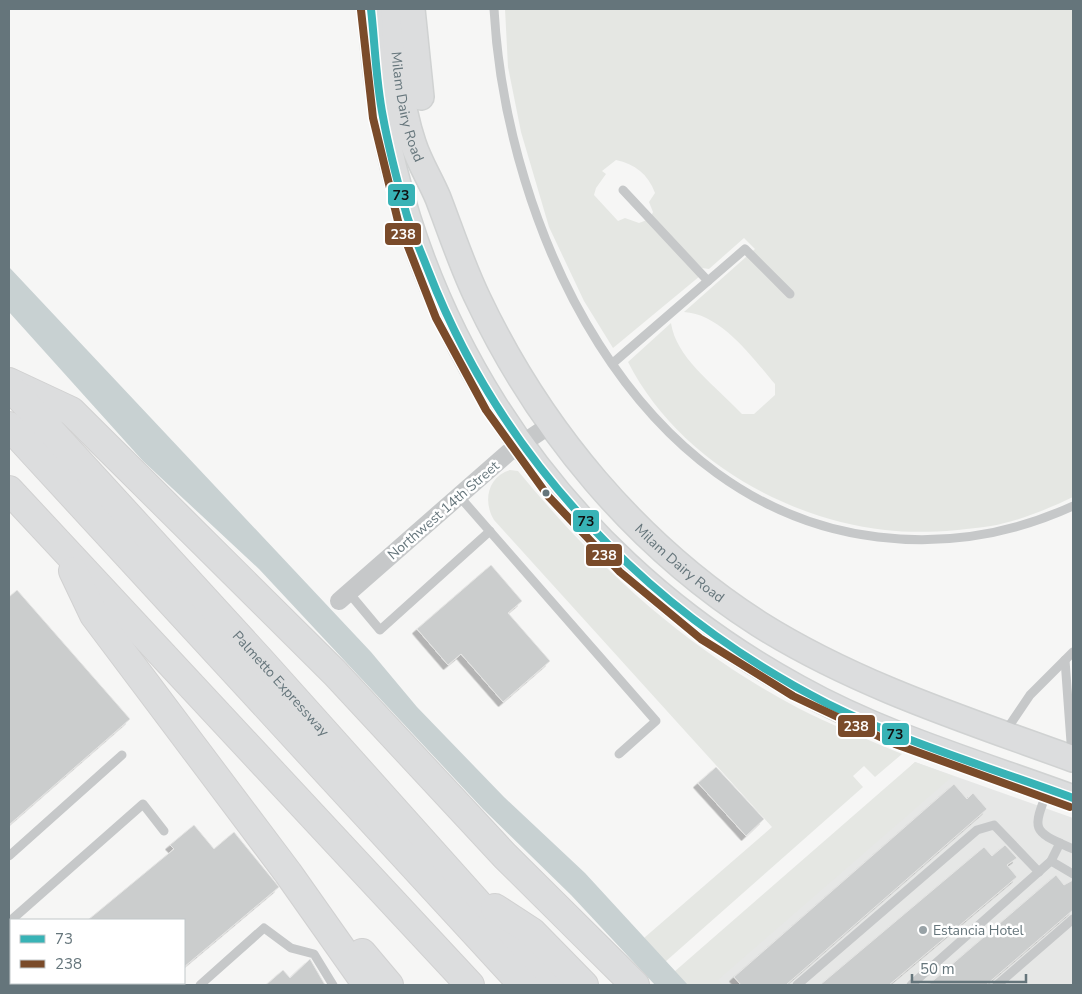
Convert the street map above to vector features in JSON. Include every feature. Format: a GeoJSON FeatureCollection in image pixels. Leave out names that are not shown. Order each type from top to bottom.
{"type":"FeatureCollection","features":[{"type":"Feature","properties":{"kind":"highway","name":"Palmetto Expressway"},"geometry":{"type":"LineString","coordinates":[[9,384],[85,466],[551,985]]}},
{"type":"Feature","properties":{"kind":"highway"},"geometry":{"type":"LineString","coordinates":[[9,384],[71,411],[335,673],[505,856],[607,960],[635,985]]}},
{"type":"Feature","properties":{"kind":"highway"},"geometry":{"type":"LineString","coordinates":[[9,426],[523,985]]}},
{"type":"Feature","properties":{"kind":"highway"},"geometry":{"type":"LineString","coordinates":[[9,450],[502,985]]}},
{"type":"Feature","properties":{"kind":"highway"},"geometry":{"type":"LineString","coordinates":[[9,490],[470,985]]}},
{"type":"Feature","properties":{"kind":"highway"},"geometry":{"type":"LineString","coordinates":[[60,546],[94,615],[288,873],[367,985]]}},
{"type":"Feature","properties":{"kind":"highway"},"geometry":{"type":"LineString","coordinates":[[288,873],[365,956],[388,985]]}},
{"type":"Feature","properties":{"kind":"highway"},"geometry":{"type":"LineString","coordinates":[[467,890],[532,932],[583,984]]}},
{"type":"Feature","properties":{"kind":"main road","name":"Milam Dairy Road"},"geometry":{"type":"LineString","coordinates":[[372,9],[377,76],[386,132],[399,187],[415,240],[458,342],[495,407],[520,445],[553,489],[626,565],[692,621],[746,658],[797,688],[865,721],[978,765],[1073,798]]}},
{"type":"Feature","properties":{"kind":"main road","name":"Milam Dairy Road"},"geometry":{"type":"LineString","coordinates":[[394,9],[402,87],[413,143],[438,198],[460,260],[489,321],[527,389],[550,425],[640,529],[693,576],[733,606],[808,652],[857,676],[997,732],[1073,759]]}},
{"type":"Feature","properties":{"kind":"main road","name":"Milam Dairy Road"},"geometry":{"type":"LineString","coordinates":[[412,9],[418,83],[438,198]]}},
{"type":"Feature","properties":{"kind":"main road"},"geometry":{"type":"LineString","coordinates":[[997,732],[1035,765],[1043,775],[1049,789]]}},
{"type":"Feature","properties":{"kind":"street","name":"Northwest 14th Street"},"geometry":{"type":"LineString","coordinates":[[344,597],[508,453],[550,425]]}},
{"type":"Feature","properties":{"kind":"lane"},"geometry":{"type":"LineString","coordinates":[[494,9],[497,50],[505,104],[528,190],[563,277],[613,363],[661,425],[712,471],[744,492],[782,511],[830,528],[858,534],[906,540],[960,538],[1020,526],[1073,506]]}},
{"type":"Feature","properties":{"kind":"lane"},"geometry":{"type":"LineString","coordinates":[[623,190],[708,281]]}},
{"type":"Feature","properties":{"kind":"lane"},"geometry":{"type":"LineString","coordinates":[[613,363],[745,248],[790,294]]}},
{"type":"Feature","properties":{"kind":"lane"},"geometry":{"type":"LineString","coordinates":[[459,496],[656,721],[619,754]]}},
{"type":"Feature","properties":{"kind":"lane"},"geometry":{"type":"LineString","coordinates":[[344,597],[380,630],[490,531]]}},
{"type":"Feature","properties":{"kind":"lane"},"geometry":{"type":"LineString","coordinates":[[997,732],[1030,695],[1073,652]]}},
{"type":"Feature","properties":{"kind":"lane"},"geometry":{"type":"LineString","coordinates":[[1065,660],[1071,712],[1073,759]]}},
{"type":"Feature","properties":{"kind":"lane"},"geometry":{"type":"LineString","coordinates":[[9,856],[122,755]]}},
{"type":"Feature","properties":{"kind":"lane"},"geometry":{"type":"LineString","coordinates":[[1049,789],[1036,824],[1044,836],[1073,849]]}},
{"type":"Feature","properties":{"kind":"lane"},"geometry":{"type":"LineString","coordinates":[[12,919],[143,804],[164,831]]}},
{"type":"Feature","properties":{"kind":"lane"},"geometry":{"type":"LineString","coordinates":[[796,985],[977,830],[994,825],[1039,872]]}},
{"type":"Feature","properties":{"kind":"lane"},"geometry":{"type":"LineString","coordinates":[[911,985],[1051,861],[1060,843]]}},
{"type":"Feature","properties":{"kind":"lane"},"geometry":{"type":"LineString","coordinates":[[1051,861],[1073,874]]}},
{"type":"Feature","properties":{"kind":"lane"},"geometry":{"type":"LineString","coordinates":[[997,985],[1073,918]]}},
{"type":"Feature","properties":{"kind":"lane"},"geometry":{"type":"LineString","coordinates":[[200,985],[264,928],[291,948],[314,954],[333,985]]}},
{"type":"Feature","properties":{"kind":"shaded area"},"geometry":{"type":"Polygon","coordinates":[[[505,9],[1073,9],[1073,497],[1033,514],[991,526],[938,531],[911,532],[885,530],[846,523],[808,512],[771,496],[735,477],[703,453],[674,426],[649,396],[628,362],[671,323],[680,347],[696,369],[742,414],[754,414],[775,395],[775,384],[746,350],[723,329],[711,320],[684,312],[755,249],[744,238],[709,269],[702,268],[651,216],[653,212],[649,202],[655,193],[649,180],[635,167],[616,160],[602,171],[606,174],[596,188],[594,195],[618,221],[625,218],[639,223],[647,220],[700,276],[613,348],[584,301],[549,227],[521,132],[508,67],[505,9]]]}},
{"type":"Feature","properties":{"kind":"shaded area"},"geometry":{"type":"Polygon","coordinates":[[[9,267],[371,652],[417,707],[504,797],[585,873],[688,985],[655,985],[571,895],[483,809],[259,569],[143,461],[9,312],[9,267]]]}},
{"type":"Feature","properties":{"kind":"shaded area"},"geometry":{"type":"Polygon","coordinates":[[[510,470],[518,471],[548,507],[612,573],[681,632],[718,659],[757,685],[798,708],[902,754],[875,777],[864,766],[853,776],[863,787],[665,962],[644,938],[772,827],[494,520],[489,506],[489,491],[496,478],[510,470]]]}},
{"type":"Feature","properties":{"kind":"shaded area"},"geometry":{"type":"Polygon","coordinates":[[[915,762],[1073,818],[1073,985],[688,985],[915,762]]]}},
{"type":"Feature","properties":{"kind":"shaded area"},"geometry":{"type":"Polygon","coordinates":[[[915,762],[953,776],[718,980],[723,985],[688,985],[674,972],[915,762]]]}},
{"type":"Feature","properties":{"kind":"building"},"geometry":{"type":"Polygon","coordinates":[[[491,565],[522,601],[508,613],[550,661],[503,702],[461,654],[448,665],[417,629],[491,565]]]}},
{"type":"Feature","properties":{"kind":"building"},"geometry":{"type":"Polygon","coordinates":[[[17,590],[130,719],[9,825],[9,597],[17,590]]]}},
{"type":"Feature","properties":{"kind":"building"},"geometry":{"type":"Polygon","coordinates":[[[716,767],[764,819],[746,836],[698,783],[716,767]]]}},
{"type":"Feature","properties":{"kind":"building"},"geometry":{"type":"Polygon","coordinates":[[[954,784],[967,799],[973,793],[987,809],[786,985],[741,985],[734,977],[954,784]]]}},
{"type":"Feature","properties":{"kind":"building"},"geometry":{"type":"Polygon","coordinates":[[[194,825],[214,849],[234,832],[279,887],[185,966],[185,919],[89,919],[174,849],[170,845],[194,825]]]}},
{"type":"Feature","properties":{"kind":"building"},"geometry":{"type":"Polygon","coordinates":[[[1005,845],[1017,858],[1007,865],[1017,877],[889,985],[820,985],[984,847],[992,856],[1005,845]]]}},
{"type":"Feature","properties":{"kind":"building"},"geometry":{"type":"Polygon","coordinates":[[[1056,875],[1064,885],[1073,880],[1073,910],[986,985],[928,985],[1056,875]]]}},
{"type":"Feature","properties":{"kind":"building"},"geometry":{"type":"Polygon","coordinates":[[[310,959],[325,985],[266,985],[283,970],[290,978],[310,959]]]}},
{"type":"Feature","properties":{"kind":"transit line","name":"73"},"geometry":{"type":"LineString","coordinates":[[371,9],[379,90],[388,142],[407,216],[428,270],[459,339],[496,405],[539,466],[588,523],[642,576],[700,624],[762,667],[828,704],[888,731],[1073,798]]}},
{"type":"Feature","properties":{"kind":"transit line","name":"238"},"geometry":{"type":"LineString","coordinates":[[361,10],[373,118],[398,221],[436,318],[486,410],[548,496],[620,572],[701,639],[793,696],[895,744],[1070,807]]}},
{"type":"Feature","properties":{"kind":"place","name":"Estancia Hotel"},"geometry":{"type":"Point","coordinates":[923,930]}}]}
